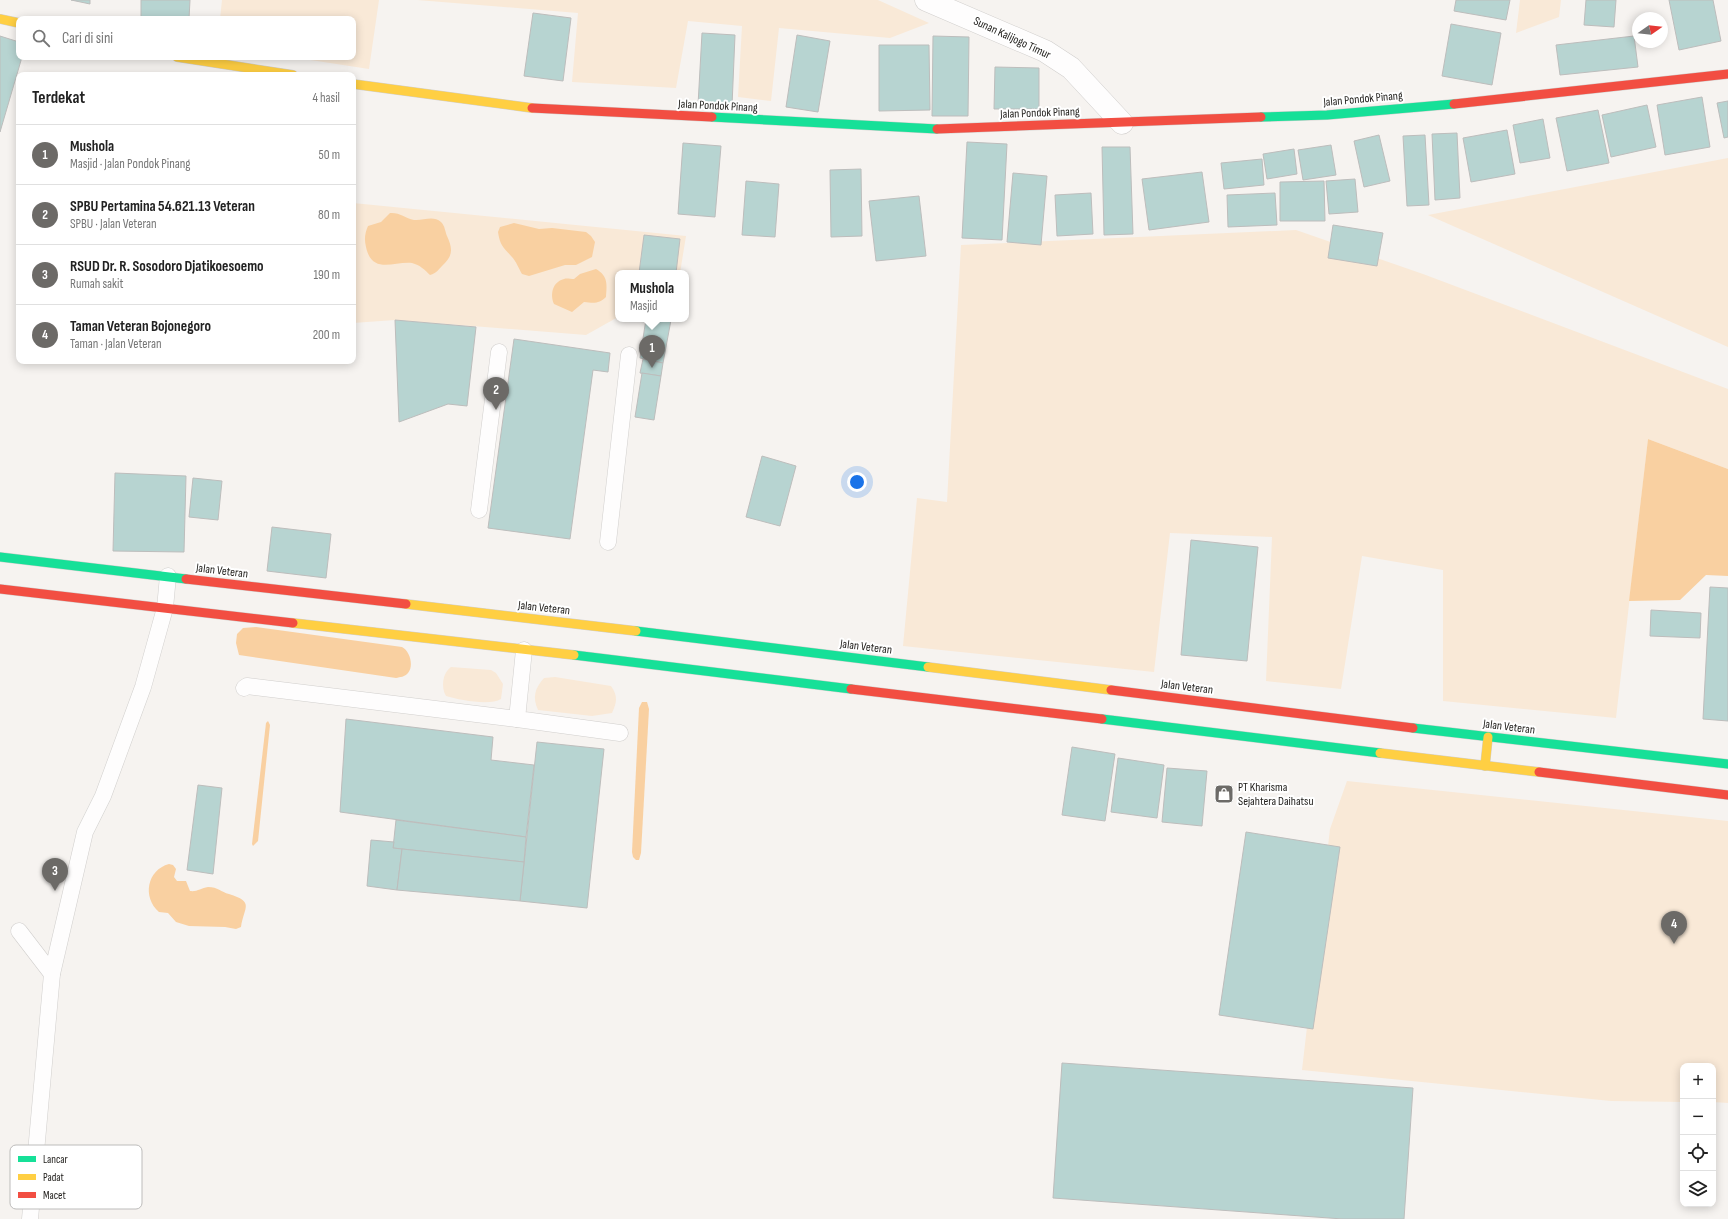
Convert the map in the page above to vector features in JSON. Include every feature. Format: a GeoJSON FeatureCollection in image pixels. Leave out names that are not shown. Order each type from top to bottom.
{"type":"FeatureCollection","features":[{"type":"Feature","properties":{"kind":"main road"},"geometry":{"type":"LineString","coordinates":[[0,19],[16,22]]}},
{"type":"Feature","properties":{"kind":"main road"},"geometry":{"type":"LineString","coordinates":[[196,60],[274,72]]}},
{"type":"Feature","properties":{"kind":"main road","name":"Jalan Pondok Pinang"},"geometry":{"type":"LineString","coordinates":[[356,84],[520,107],[930,129],[1335,114],[1511,99],[1728,74]]}},
{"type":"Feature","properties":{"kind":"main road","name":"Jalan Veteran"},"geometry":{"type":"LineString","coordinates":[[0,557],[604,627],[1488,737],[1728,764]]}},
{"type":"Feature","properties":{"kind":"main road"},"geometry":{"type":"LineString","coordinates":[[0,589],[524,650],[1728,795]]}},
{"type":"Feature","properties":{"kind":"main road"},"geometry":{"type":"LineString","coordinates":[[1485,766],[1488,737]]}},
{"type":"Feature","properties":{"kind":"street","name":"Sunan Kalijogo Timur"},"geometry":{"type":"LineString","coordinates":[[926,0],[1045,51],[1071,68],[1122,123]]}},
{"type":"Feature","properties":{"kind":"lane"},"geometry":{"type":"LineString","coordinates":[[479,510],[499,352]]}},
{"type":"Feature","properties":{"kind":"lane"},"geometry":{"type":"LineString","coordinates":[[608,542],[629,355]]}},
{"type":"Feature","properties":{"kind":"lane"},"geometry":{"type":"LineString","coordinates":[[37,1145],[52,974],[85,832],[103,796],[143,687],[165,608],[168,576]]}},
{"type":"Feature","properties":{"kind":"lane"},"geometry":{"type":"LineString","coordinates":[[517,719],[524,650]]}},
{"type":"Feature","properties":{"kind":"lane"},"geometry":{"type":"LineString","coordinates":[[244,688],[247,686],[620,733]]}},
{"type":"Feature","properties":{"kind":"lane"},"geometry":{"type":"LineString","coordinates":[[19,930],[52,974]]}},
{"type":"Feature","properties":{"kind":"lane"},"geometry":{"type":"LineString","coordinates":[[30,1219],[31,1209]]}},
{"type":"Feature","properties":{"kind":"shaded area"},"geometry":{"type":"Polygon","coordinates":[[[222,0],[379,0],[369,69],[310,60],[356,60],[356,16],[220,16],[222,0]]]}},
{"type":"Feature","properties":{"kind":"shaded area"},"geometry":{"type":"Polygon","coordinates":[[[417,0],[878,0],[929,23],[890,38],[779,28],[771,101],[738,97],[742,26],[688,21],[676,88],[572,82],[578,13],[417,0]]]}},
{"type":"Feature","properties":{"kind":"shaded area"},"geometry":{"type":"Polygon","coordinates":[[[1520,0],[1561,0],[1559,17],[1516,33],[1520,0]]]}},
{"type":"Feature","properties":{"kind":"shaded area"},"geometry":{"type":"Polygon","coordinates":[[[1728,158],[1728,347],[1428,215],[1728,158]]]}},
{"type":"Feature","properties":{"kind":"shaded area"},"geometry":{"type":"Polygon","coordinates":[[[356,203],[686,236],[680,270],[615,270],[615,319],[586,335],[395,320],[356,323],[356,203]]]}},
{"type":"Feature","properties":{"kind":"shaded area"},"geometry":{"type":"Polygon","coordinates":[[[390,213],[396,213],[414,220],[435,219],[441,222],[450,245],[451,252],[446,262],[436,272],[430,275],[420,266],[412,263],[378,264],[369,256],[365,241],[368,226],[381,222],[390,213]]]}},
{"type":"Feature","properties":{"kind":"shaded area"},"geometry":{"type":"Polygon","coordinates":[[[514,223],[539,229],[552,228],[586,232],[595,242],[592,257],[576,265],[565,265],[529,276],[522,274],[515,261],[501,244],[498,232],[500,227],[514,223]]]}},
{"type":"Feature","properties":{"kind":"shaded area"},"geometry":{"type":"Polygon","coordinates":[[[1296,230],[1423,274],[1728,389],[1728,469],[1648,439],[1616,718],[1443,701],[1443,570],[1362,556],[1341,689],[1266,681],[1272,537],[1170,533],[1154,672],[903,646],[917,498],[947,502],[961,245],[1296,230]]]}},
{"type":"Feature","properties":{"kind":"shaded area"},"geometry":{"type":"Polygon","coordinates":[[[596,269],[603,274],[605,278],[607,288],[606,297],[601,301],[591,303],[584,302],[572,312],[554,304],[552,293],[557,283],[565,279],[574,279],[580,274],[596,269]]]}},
{"type":"Feature","properties":{"kind":"shaded area"},"geometry":{"type":"Polygon","coordinates":[[[1648,439],[1728,469],[1728,576],[1706,575],[1680,600],[1629,601],[1648,439]]]}},
{"type":"Feature","properties":{"kind":"shaded area"},"geometry":{"type":"Polygon","coordinates":[[[256,627],[402,647],[409,655],[411,667],[408,673],[402,677],[396,678],[239,655],[236,643],[237,634],[243,628],[256,627]]]}},
{"type":"Feature","properties":{"kind":"shaded area"},"geometry":{"type":"Polygon","coordinates":[[[451,667],[491,670],[496,673],[503,684],[501,699],[490,702],[482,702],[466,701],[446,696],[443,689],[443,681],[446,673],[451,667]]]}},
{"type":"Feature","properties":{"kind":"shaded area"},"geometry":{"type":"Polygon","coordinates":[[[555,677],[611,686],[615,693],[616,699],[612,713],[592,716],[538,710],[535,701],[535,693],[538,685],[544,678],[555,677]]]}},
{"type":"Feature","properties":{"kind":"shaded area"},"geometry":{"type":"Polygon","coordinates":[[[642,702],[647,702],[649,709],[641,853],[639,860],[636,860],[633,857],[632,852],[639,708],[642,702]]]}},
{"type":"Feature","properties":{"kind":"shaded area"},"geometry":{"type":"Polygon","coordinates":[[[268,721],[270,725],[258,841],[253,846],[252,844],[266,723],[268,721]]]}},
{"type":"Feature","properties":{"kind":"shaded area"},"geometry":{"type":"Polygon","coordinates":[[[1347,781],[1728,821],[1728,1103],[1716,1102],[1716,1063],[1680,1063],[1680,1102],[1611,1101],[1302,1070],[1330,829],[1347,781]]]}},
{"type":"Feature","properties":{"kind":"shaded area"},"geometry":{"type":"Polygon","coordinates":[[[169,864],[173,865],[176,869],[174,877],[177,881],[186,881],[190,891],[211,887],[242,900],[246,906],[241,927],[236,929],[225,927],[189,926],[176,922],[168,913],[159,912],[150,899],[149,885],[156,872],[169,864]]]}},
{"type":"Feature","properties":{"kind":"building"},"geometry":{"type":"Polygon","coordinates":[[[71,0],[90,0],[90,4],[71,0]]]}},
{"type":"Feature","properties":{"kind":"building"},"geometry":{"type":"Polygon","coordinates":[[[141,0],[190,0],[189,16],[141,16],[141,0]]]}},
{"type":"Feature","properties":{"kind":"building"},"geometry":{"type":"Polygon","coordinates":[[[1456,0],[1510,0],[1506,20],[1454,11],[1456,0]]]}},
{"type":"Feature","properties":{"kind":"building"},"geometry":{"type":"Polygon","coordinates":[[[1586,0],[1616,0],[1614,27],[1584,25],[1586,0]]]}},
{"type":"Feature","properties":{"kind":"building"},"geometry":{"type":"Polygon","coordinates":[[[1669,0],[1713,0],[1721,41],[1679,50],[1669,0]]]}},
{"type":"Feature","properties":{"kind":"building"},"geometry":{"type":"Polygon","coordinates":[[[533,13],[571,18],[563,81],[524,76],[533,13]]]}},
{"type":"Feature","properties":{"kind":"building"},"geometry":{"type":"Polygon","coordinates":[[[1451,24],[1501,33],[1492,85],[1442,76],[1451,24]]]}},
{"type":"Feature","properties":{"kind":"building"},"geometry":{"type":"Polygon","coordinates":[[[702,33],[735,35],[732,106],[698,105],[702,33]]]}},
{"type":"Feature","properties":{"kind":"building"},"geometry":{"type":"Polygon","coordinates":[[[797,35],[830,41],[818,112],[786,107],[797,35]]]}},
{"type":"Feature","properties":{"kind":"building"},"geometry":{"type":"Polygon","coordinates":[[[0,36],[16,41],[16,60],[21,60],[18,72],[16,72],[16,77],[0,132],[0,36]]]}},
{"type":"Feature","properties":{"kind":"building"},"geometry":{"type":"Polygon","coordinates":[[[933,36],[969,37],[968,116],[932,116],[933,36]]]}},
{"type":"Feature","properties":{"kind":"building"},"geometry":{"type":"Polygon","coordinates":[[[1632,36],[1632,48],[1636,48],[1638,67],[1560,75],[1556,45],[1632,36]]]}},
{"type":"Feature","properties":{"kind":"building"},"geometry":{"type":"Polygon","coordinates":[[[879,45],[929,45],[930,110],[879,111],[879,45]]]}},
{"type":"Feature","properties":{"kind":"building"},"geometry":{"type":"Polygon","coordinates":[[[995,67],[1039,68],[1039,109],[994,109],[995,67]]]}},
{"type":"Feature","properties":{"kind":"building"},"geometry":{"type":"Polygon","coordinates":[[[1702,97],[1710,147],[1665,155],[1657,105],[1702,97]]]}},
{"type":"Feature","properties":{"kind":"building"},"geometry":{"type":"Polygon","coordinates":[[[1728,101],[1728,137],[1724,138],[1717,103],[1728,101]]]}},
{"type":"Feature","properties":{"kind":"building"},"geometry":{"type":"Polygon","coordinates":[[[1647,105],[1656,147],[1611,157],[1602,115],[1647,105]]]}},
{"type":"Feature","properties":{"kind":"building"},"geometry":{"type":"Polygon","coordinates":[[[1598,110],[1609,163],[1567,171],[1556,118],[1598,110]]]}},
{"type":"Feature","properties":{"kind":"building"},"geometry":{"type":"Polygon","coordinates":[[[1543,119],[1550,158],[1520,163],[1513,125],[1543,119]]]}},
{"type":"Feature","properties":{"kind":"building"},"geometry":{"type":"Polygon","coordinates":[[[1507,130],[1515,174],[1471,182],[1463,138],[1507,130]]]}},
{"type":"Feature","properties":{"kind":"building"},"geometry":{"type":"Polygon","coordinates":[[[1457,133],[1460,198],[1435,200],[1432,134],[1457,133]]]}},
{"type":"Feature","properties":{"kind":"building"},"geometry":{"type":"Polygon","coordinates":[[[1379,135],[1390,181],[1364,187],[1354,141],[1379,135]]]}},
{"type":"Feature","properties":{"kind":"building"},"geometry":{"type":"Polygon","coordinates":[[[1425,135],[1429,205],[1407,206],[1403,136],[1425,135]]]}},
{"type":"Feature","properties":{"kind":"building"},"geometry":{"type":"Polygon","coordinates":[[[967,142],[1007,144],[1002,240],[962,238],[967,142]]]}},
{"type":"Feature","properties":{"kind":"building"},"geometry":{"type":"Polygon","coordinates":[[[683,143],[721,146],[715,217],[678,214],[683,143]]]}},
{"type":"Feature","properties":{"kind":"building"},"geometry":{"type":"Polygon","coordinates":[[[1331,145],[1336,175],[1303,180],[1298,150],[1331,145]]]}},
{"type":"Feature","properties":{"kind":"building"},"geometry":{"type":"Polygon","coordinates":[[[1102,147],[1130,147],[1133,234],[1104,235],[1102,147]]]}},
{"type":"Feature","properties":{"kind":"building"},"geometry":{"type":"Polygon","coordinates":[[[1294,149],[1297,174],[1267,179],[1263,154],[1294,149]]]}},
{"type":"Feature","properties":{"kind":"building"},"geometry":{"type":"Polygon","coordinates":[[[1262,159],[1264,185],[1224,189],[1221,163],[1262,159]]]}},
{"type":"Feature","properties":{"kind":"building"},"geometry":{"type":"Polygon","coordinates":[[[861,169],[862,236],[831,237],[830,170],[861,169]]]}},
{"type":"Feature","properties":{"kind":"building"},"geometry":{"type":"Polygon","coordinates":[[[1202,172],[1209,222],[1149,230],[1142,179],[1202,172]]]}},
{"type":"Feature","properties":{"kind":"building"},"geometry":{"type":"Polygon","coordinates":[[[1013,173],[1047,176],[1041,245],[1007,242],[1013,173]]]}},
{"type":"Feature","properties":{"kind":"building"},"geometry":{"type":"Polygon","coordinates":[[[1355,179],[1358,212],[1329,214],[1326,181],[1355,179]]]}},
{"type":"Feature","properties":{"kind":"building"},"geometry":{"type":"Polygon","coordinates":[[[746,181],[779,184],[775,237],[742,235],[746,181]]]}},
{"type":"Feature","properties":{"kind":"building"},"geometry":{"type":"Polygon","coordinates":[[[1324,181],[1325,221],[1280,221],[1280,182],[1324,181]]]}},
{"type":"Feature","properties":{"kind":"building"},"geometry":{"type":"Polygon","coordinates":[[[1091,193],[1093,234],[1057,236],[1055,195],[1091,193]]]}},
{"type":"Feature","properties":{"kind":"building"},"geometry":{"type":"Polygon","coordinates":[[[1275,193],[1277,225],[1228,227],[1227,195],[1275,193]]]}},
{"type":"Feature","properties":{"kind":"building"},"geometry":{"type":"Polygon","coordinates":[[[919,196],[926,256],[876,261],[869,201],[919,196]]]}},
{"type":"Feature","properties":{"kind":"building"},"geometry":{"type":"Polygon","coordinates":[[[1333,225],[1383,233],[1377,266],[1328,258],[1333,225]]]}},
{"type":"Feature","properties":{"kind":"building"},"geometry":{"type":"Polygon","coordinates":[[[644,235],[680,239],[676,270],[639,270],[644,235]]]}},
{"type":"Feature","properties":{"kind":"building"},"geometry":{"type":"Polygon","coordinates":[[[395,320],[476,327],[467,406],[448,404],[399,422],[395,320]]]}},
{"type":"Feature","properties":{"kind":"building"},"geometry":{"type":"Polygon","coordinates":[[[646,322],[671,322],[663,363],[640,358],[646,322]]]}},
{"type":"Feature","properties":{"kind":"building"},"geometry":{"type":"Polygon","coordinates":[[[514,339],[610,353],[608,372],[593,370],[570,539],[488,528],[514,339]]]}},
{"type":"Feature","properties":{"kind":"building"},"geometry":{"type":"Polygon","coordinates":[[[643,359],[663,363],[661,376],[640,373],[643,359]]]}},
{"type":"Feature","properties":{"kind":"building"},"geometry":{"type":"Polygon","coordinates":[[[642,373],[661,376],[654,420],[635,417],[642,373]]]}},
{"type":"Feature","properties":{"kind":"building"},"geometry":{"type":"Polygon","coordinates":[[[762,456],[796,466],[780,526],[746,517],[762,456]]]}},
{"type":"Feature","properties":{"kind":"building"},"geometry":{"type":"Polygon","coordinates":[[[115,473],[186,476],[184,552],[113,551],[115,473]]]}},
{"type":"Feature","properties":{"kind":"building"},"geometry":{"type":"Polygon","coordinates":[[[193,478],[222,481],[218,520],[189,517],[193,478]]]}},
{"type":"Feature","properties":{"kind":"building"},"geometry":{"type":"Polygon","coordinates":[[[272,527],[331,534],[326,578],[267,571],[272,527]]]}},
{"type":"Feature","properties":{"kind":"building"},"geometry":{"type":"Polygon","coordinates":[[[1191,540],[1258,547],[1247,661],[1181,655],[1191,540]]]}},
{"type":"Feature","properties":{"kind":"building"},"geometry":{"type":"Polygon","coordinates":[[[1710,587],[1728,588],[1728,721],[1703,719],[1710,587]]]}},
{"type":"Feature","properties":{"kind":"building"},"geometry":{"type":"Polygon","coordinates":[[[1651,610],[1701,613],[1700,638],[1650,636],[1651,610]]]}},
{"type":"Feature","properties":{"kind":"building"},"geometry":{"type":"Polygon","coordinates":[[[346,719],[493,737],[491,760],[534,765],[526,837],[340,812],[346,719]]]}},
{"type":"Feature","properties":{"kind":"building"},"geometry":{"type":"Polygon","coordinates":[[[537,742],[604,749],[587,908],[520,901],[537,742]]]}},
{"type":"Feature","properties":{"kind":"building"},"geometry":{"type":"Polygon","coordinates":[[[1072,747],[1115,754],[1105,821],[1062,815],[1072,747]]]}},
{"type":"Feature","properties":{"kind":"building"},"geometry":{"type":"Polygon","coordinates":[[[1118,758],[1164,765],[1157,818],[1111,812],[1118,758]]]}},
{"type":"Feature","properties":{"kind":"building"},"geometry":{"type":"Polygon","coordinates":[[[1167,768],[1207,771],[1202,826],[1162,822],[1167,768]]]}},
{"type":"Feature","properties":{"kind":"building"},"geometry":{"type":"Polygon","coordinates":[[[198,785],[222,788],[213,874],[187,870],[198,785]]]}},
{"type":"Feature","properties":{"kind":"building"},"geometry":{"type":"Polygon","coordinates":[[[396,820],[526,837],[524,862],[393,848],[396,820]]]}},
{"type":"Feature","properties":{"kind":"building"},"geometry":{"type":"Polygon","coordinates":[[[1246,832],[1340,847],[1313,1029],[1219,1015],[1246,832]]]}},
{"type":"Feature","properties":{"kind":"building"},"geometry":{"type":"Polygon","coordinates":[[[371,840],[394,842],[393,848],[402,849],[397,890],[367,886],[371,840]]]}},
{"type":"Feature","properties":{"kind":"building"},"geometry":{"type":"Polygon","coordinates":[[[402,849],[524,862],[520,901],[397,890],[402,849]]]}},
{"type":"Feature","properties":{"kind":"building"},"geometry":{"type":"Polygon","coordinates":[[[1062,1063],[1413,1088],[1404,1219],[1343,1219],[1053,1198],[1062,1063]]]}},
{"type":"Feature","properties":{"kind":"traffic: fast"},"geometry":{"type":"LineString","coordinates":[[1261,117],[1327,115],[1454,104]]}},
{"type":"Feature","properties":{"kind":"traffic: fast"},"geometry":{"type":"LineString","coordinates":[[712,117],[937,129]]}},
{"type":"Feature","properties":{"kind":"traffic: fast"},"geometry":{"type":"LineString","coordinates":[[0,557],[186,579]]}},
{"type":"Feature","properties":{"kind":"traffic: fast"},"geometry":{"type":"LineString","coordinates":[[636,631],[928,667]]}},
{"type":"Feature","properties":{"kind":"traffic: fast"},"geometry":{"type":"LineString","coordinates":[[574,655],[851,689]]}},
{"type":"Feature","properties":{"kind":"traffic: fast"},"geometry":{"type":"LineString","coordinates":[[1102,719],[1380,753]]}},
{"type":"Feature","properties":{"kind":"traffic: fast"},"geometry":{"type":"LineString","coordinates":[[1413,728],[1728,764]]}},
{"type":"Feature","properties":{"kind":"traffic: slow"},"geometry":{"type":"LineString","coordinates":[[0,19],[16,22]]}},
{"type":"Feature","properties":{"kind":"traffic: slow"},"geometry":{"type":"LineString","coordinates":[[196,60],[274,72]]}},
{"type":"Feature","properties":{"kind":"traffic: slow"},"geometry":{"type":"LineString","coordinates":[[356,84],[532,108]]}},
{"type":"Feature","properties":{"kind":"traffic: slow"},"geometry":{"type":"LineString","coordinates":[[406,604],[636,631]]}},
{"type":"Feature","properties":{"kind":"traffic: slow"},"geometry":{"type":"LineString","coordinates":[[293,623],[574,655]]}},
{"type":"Feature","properties":{"kind":"traffic: slow"},"geometry":{"type":"LineString","coordinates":[[928,667],[1111,690]]}},
{"type":"Feature","properties":{"kind":"traffic: slow"},"geometry":{"type":"LineString","coordinates":[[1485,766],[1488,737]]}},
{"type":"Feature","properties":{"kind":"traffic: slow"},"geometry":{"type":"LineString","coordinates":[[1380,753],[1539,772]]}},
{"type":"Feature","properties":{"kind":"traffic: jam"},"geometry":{"type":"LineString","coordinates":[[1454,104],[1728,74]]}},
{"type":"Feature","properties":{"kind":"traffic: jam"},"geometry":{"type":"LineString","coordinates":[[532,108],[712,117]]}},
{"type":"Feature","properties":{"kind":"traffic: jam"},"geometry":{"type":"LineString","coordinates":[[937,129],[1261,117]]}},
{"type":"Feature","properties":{"kind":"traffic: jam"},"geometry":{"type":"LineString","coordinates":[[186,579],[406,604]]}},
{"type":"Feature","properties":{"kind":"traffic: jam"},"geometry":{"type":"LineString","coordinates":[[0,589],[293,623]]}},
{"type":"Feature","properties":{"kind":"traffic: jam"},"geometry":{"type":"LineString","coordinates":[[851,689],[1102,719]]}},
{"type":"Feature","properties":{"kind":"traffic: jam"},"geometry":{"type":"LineString","coordinates":[[1111,690],[1413,728]]}},
{"type":"Feature","properties":{"kind":"traffic: jam"},"geometry":{"type":"LineString","coordinates":[[1539,772],[1728,795]]}},
{"type":"Feature","properties":{"kind":"place","name":"Mushola"},"geometry":{"type":"Point","coordinates":[652,368]}},
{"type":"Feature","properties":{"kind":"place","name":"SPBU Pertamina 54.621.13 Veteran"},"geometry":{"type":"Point","coordinates":[496,410]}},
{"type":"Feature","properties":{"kind":"place","name":"PT Kharisma Sejahtera Daihatsu"},"geometry":{"type":"Point","coordinates":[1224,794]}},
{"type":"Feature","properties":{"kind":"place","name":"RSUD Dr. R. Sosodoro Djatikoesoemo"},"geometry":{"type":"Point","coordinates":[55,891]}},
{"type":"Feature","properties":{"kind":"place","name":"Taman Veteran Bojonegoro"},"geometry":{"type":"Point","coordinates":[1674,944]}}]}
